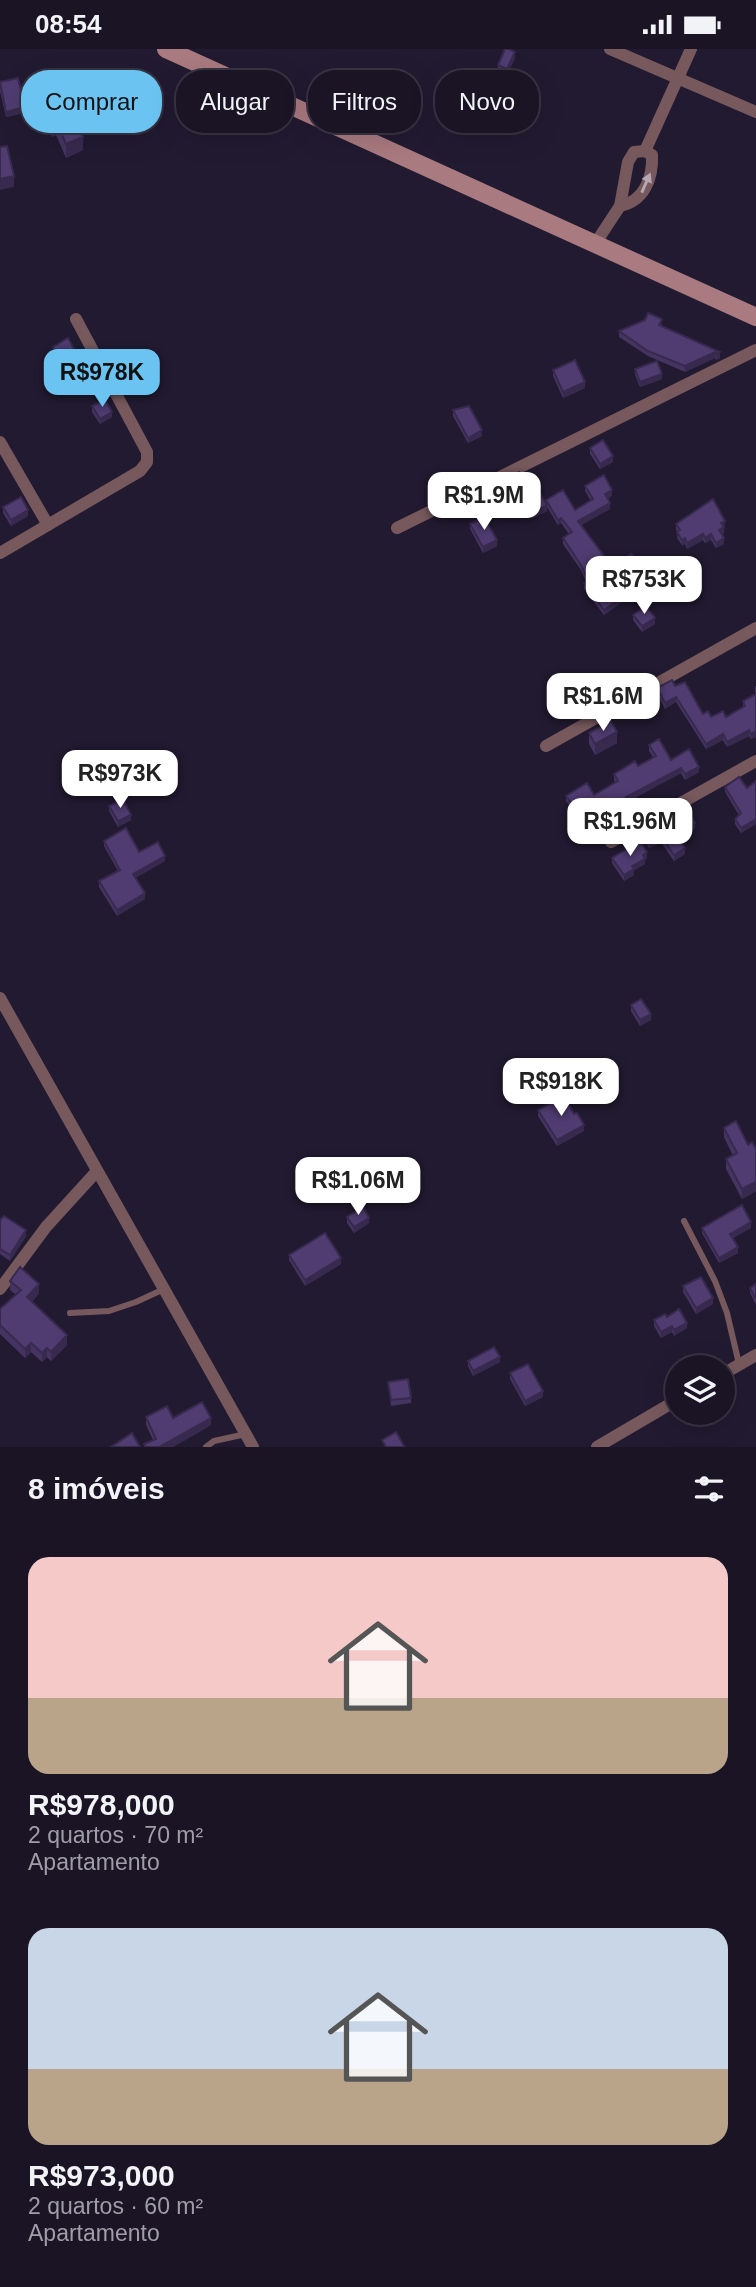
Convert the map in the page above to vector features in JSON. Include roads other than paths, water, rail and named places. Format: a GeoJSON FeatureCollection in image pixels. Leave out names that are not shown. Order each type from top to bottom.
{"type":"FeatureCollection","features":[{"type":"Feature","properties":{"kind":"main road"},"geometry":{"type":"LineString","coordinates":[[166,49],[756,317]]}},
{"type":"Feature","properties":{"kind":"street"},"geometry":{"type":"LineString","coordinates":[[610,49],[756,112]]}},
{"type":"Feature","properties":{"kind":"street"},"geometry":{"type":"LineString","coordinates":[[645,151],[691,49]]}},
{"type":"Feature","properties":{"kind":"street"},"geometry":{"type":"LineString","coordinates":[[595,244],[620,206],[628,162],[634,152],[645,151],[652,155],[650,179],[643,193],[631,204],[620,206]]}},
{"type":"Feature","properties":{"kind":"street"},"geometry":{"type":"LineString","coordinates":[[0,553],[140,471],[147,462],[147,452],[76,319]]}},
{"type":"Feature","properties":{"kind":"street"},"geometry":{"type":"LineString","coordinates":[[397,528],[756,350]]}},
{"type":"Feature","properties":{"kind":"street"},"geometry":{"type":"LineString","coordinates":[[0,442],[48,525]]}},
{"type":"Feature","properties":{"kind":"street"},"geometry":{"type":"LineString","coordinates":[[546,746],[756,628]]}},
{"type":"Feature","properties":{"kind":"street"},"geometry":{"type":"LineString","coordinates":[[611,842],[756,761]]}},
{"type":"Feature","properties":{"kind":"street"},"geometry":{"type":"LineString","coordinates":[[0,998],[5,1017],[97,1171],[253,1447]]}},
{"type":"Feature","properties":{"kind":"street"},"geometry":{"type":"LineString","coordinates":[[0,1289],[46,1227],[97,1171]]}},
{"type":"Feature","properties":{"kind":"street"},"geometry":{"type":"LineString","coordinates":[[735,1366],[756,1355]]}},
{"type":"Feature","properties":{"kind":"street"},"geometry":{"type":"LineString","coordinates":[[597,1447],[665,1407]]}},
{"type":"Feature","properties":{"kind":"lane"},"geometry":{"type":"LineString","coordinates":[[684,1221],[715,1282],[727,1313],[739,1364]]}},
{"type":"Feature","properties":{"kind":"lane"},"geometry":{"type":"LineString","coordinates":[[69,1313],[109,1311],[164,1289]]}},
{"type":"Feature","properties":{"kind":"lane"},"geometry":{"type":"LineString","coordinates":[[206,1447],[214,1441],[246,1434]]}}]}
